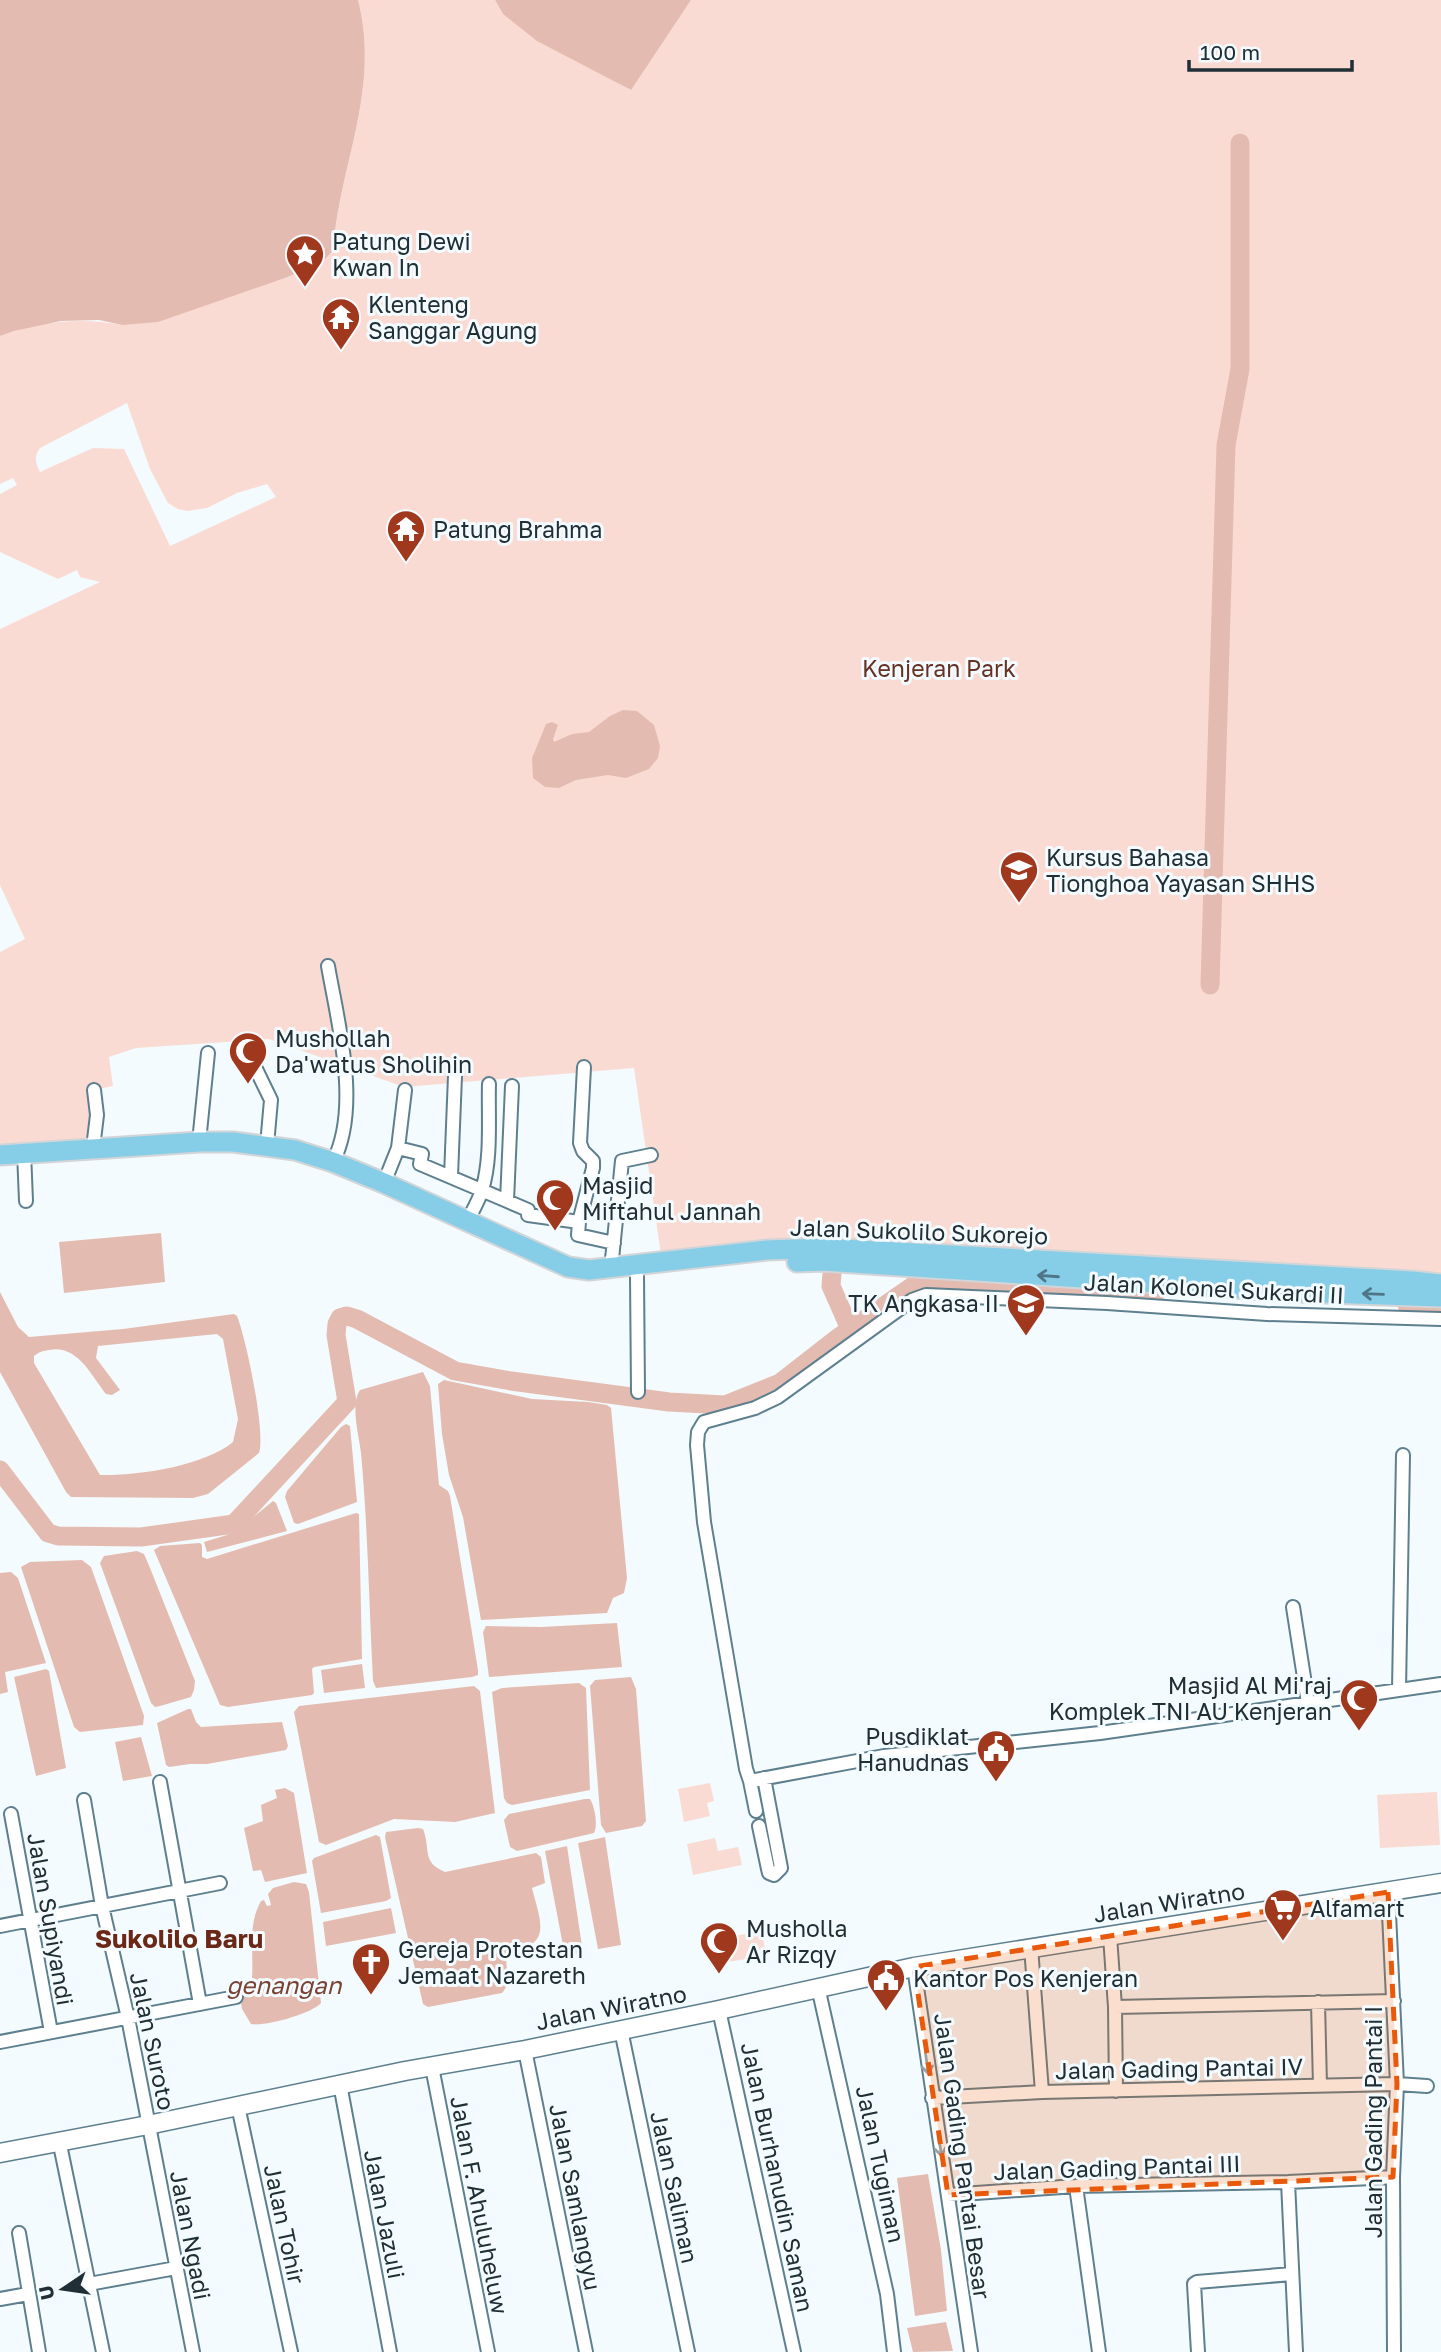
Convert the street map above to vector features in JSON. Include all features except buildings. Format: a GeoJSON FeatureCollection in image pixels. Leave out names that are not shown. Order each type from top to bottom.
{"type":"FeatureCollection","features":[{"type":"Feature","properties":{"kind":"main road","name":"Jalan Sukolilo Sukorejo"},"geometry":{"type":"LineString","coordinates":[[0,1169],[24,1158],[94,1147],[149,1149],[200,1140],[268,1144],[328,1160],[470,1215],[568,1267],[589,1275],[612,1264],[719,1255],[824,1254],[1297,1283],[1441,1297]]}},
{"type":"Feature","properties":{"kind":"main road","name":"Jalan Sukolilo Sukorejo"},"geometry":{"type":"LineString","coordinates":[[0,1155],[24,1158]]}},
{"type":"Feature","properties":{"kind":"main road","name":"Jalan Sukolilo Sukorejo"},"geometry":{"type":"LineString","coordinates":[[385,1181],[434,1216],[562,1278],[589,1275],[637,1276],[824,1254]]}},
{"type":"Feature","properties":{"kind":"main road","name":"Jalan Sukolilo Sukorejo"},"geometry":{"type":"LineString","coordinates":[[1297,1283],[1441,1284]]}},
{"type":"Feature","properties":{"kind":"main road","name":"Jalan Wiratno"},"geometry":{"type":"LineString","coordinates":[[0,2153],[621,2030],[914,1967],[1388,1892],[1440,1887]]}},
{"type":"Feature","properties":{"kind":"street"},"geometry":{"type":"LineString","coordinates":[[328,966],[343,1051],[346,1099],[346,1119],[328,1160]]}},
{"type":"Feature","properties":{"kind":"street"},"geometry":{"type":"LineString","coordinates":[[200,1140],[208,1053]]}},
{"type":"Feature","properties":{"kind":"street"},"geometry":{"type":"LineString","coordinates":[[245,1066],[255,1067],[271,1100],[268,1144]]}},
{"type":"Feature","properties":{"kind":"street"},"geometry":{"type":"LineString","coordinates":[[584,1067],[580,1143],[583,1151],[593,1161],[593,1168],[578,1234],[614,1243]]}},
{"type":"Feature","properties":{"kind":"street"},"geometry":{"type":"LineString","coordinates":[[451,1176],[455,1076]]}},
{"type":"Feature","properties":{"kind":"street"},"geometry":{"type":"LineString","coordinates":[[470,1215],[482,1189],[488,1148],[489,1084]]}},
{"type":"Feature","properties":{"kind":"street"},"geometry":{"type":"LineString","coordinates":[[507,1201],[512,1086]]}},
{"type":"Feature","properties":{"kind":"street"},"geometry":{"type":"LineString","coordinates":[[94,1090],[97,1115],[94,1147]]}},
{"type":"Feature","properties":{"kind":"street"},"geometry":{"type":"LineString","coordinates":[[385,1181],[398,1148],[405,1090]]}},
{"type":"Feature","properties":{"kind":"street"},"geometry":{"type":"LineString","coordinates":[[398,1148],[422,1154],[420,1164],[528,1210],[528,1215],[579,1223]]}},
{"type":"Feature","properties":{"kind":"street"},"geometry":{"type":"LineString","coordinates":[[612,1264],[622,1161],[651,1155]]}},
{"type":"Feature","properties":{"kind":"street"},"geometry":{"type":"LineString","coordinates":[[24,1158],[26,1201]]}},
{"type":"Feature","properties":{"kind":"street"},"geometry":{"type":"LineString","coordinates":[[637,1276],[638,1392]]}},
{"type":"Feature","properties":{"kind":"street","name":"Jalan Kolonel Sukardi II"},"geometry":{"type":"LineString","coordinates":[[750,1781],[704,1522],[697,1445],[704,1422],[755,1408],[778,1397],[912,1300],[926,1295],[1267,1314],[1441,1319]]}},
{"type":"Feature","properties":{"kind":"street"},"geometry":{"type":"LineString","coordinates":[[1399,1690],[1403,1455]]}},
{"type":"Feature","properties":{"kind":"street"},"geometry":{"type":"LineString","coordinates":[[1293,1607],[1308,1703]]}},
{"type":"Feature","properties":{"kind":"street"},"geometry":{"type":"LineString","coordinates":[[756,1811],[750,1781],[764,1778],[884,1756],[1100,1733],[1441,1684]]}},
{"type":"Feature","properties":{"kind":"street"},"geometry":{"type":"LineString","coordinates":[[759,1826],[769,1873],[777,1874],[781,1868],[764,1778]]}},
{"type":"Feature","properties":{"kind":"street"},"geometry":{"type":"LineString","coordinates":[[160,1782],[200,2004]]}},
{"type":"Feature","properties":{"kind":"street","name":"Jalan Suroto"},"geometry":{"type":"LineString","coordinates":[[84,1800],[102,1906],[128,2018],[148,2125]]}},
{"type":"Feature","properties":{"kind":"street","name":"Jalan Supiyandi"},"geometry":{"type":"LineString","coordinates":[[11,1814],[51,2032]]}},
{"type":"Feature","properties":{"kind":"street"},"geometry":{"type":"LineString","coordinates":[[0,1926],[220,1883]]}},
{"type":"Feature","properties":{"kind":"street","name":"Jalan Gading Pantai I"},"geometry":{"type":"LineString","coordinates":[[1388,1892],[1396,2084],[1393,2177],[1394,2352]]}},
{"type":"Feature","properties":{"kind":"street"},"geometry":{"type":"LineString","coordinates":[[1110,1936],[1115,2007],[1116,2091]]}},
{"type":"Feature","properties":{"kind":"street"},"geometry":{"type":"LineString","coordinates":[[1031,1947],[1042,2092]]}},
{"type":"Feature","properties":{"kind":"street","name":"Jalan Gading Pantai Besar"},"geometry":{"type":"LineString","coordinates":[[914,1967],[971,2352]]}},
{"type":"Feature","properties":{"kind":"street","name":"Jalan Tugiman"},"geometry":{"type":"LineString","coordinates":[[818,1987],[887,2294],[894,2352]]}},
{"type":"Feature","properties":{"kind":"street"},"geometry":{"type":"LineString","coordinates":[[0,2042],[236,1997]]}},
{"type":"Feature","properties":{"kind":"street"},"geometry":{"type":"LineString","coordinates":[[1115,2007],[1394,2001]]}},
{"type":"Feature","properties":{"kind":"street"},"geometry":{"type":"LineString","coordinates":[[1318,2003],[1320,2086]]}},
{"type":"Feature","properties":{"kind":"street","name":"Jalan Burhanudin Saman"},"geometry":{"type":"LineString","coordinates":[[719,2010],[794,2352]]}},
{"type":"Feature","properties":{"kind":"street","name":"Jalan Saliman"},"geometry":{"type":"LineString","coordinates":[[621,2030],[688,2352]]}},
{"type":"Feature","properties":{"kind":"street","name":"Jalan Samlangyu"},"geometry":{"type":"LineString","coordinates":[[526,2049],[586,2352]]}},
{"type":"Feature","properties":{"kind":"street","name":"Jalan F. Ahuluheluw"},"geometry":{"type":"LineString","coordinates":[[432,2067],[488,2352]]}},
{"type":"Feature","properties":{"kind":"street","name":"Jalan Jazuli"},"geometry":{"type":"LineString","coordinates":[[340,2084],[390,2352]]}},
{"type":"Feature","properties":{"kind":"street","name":"Jalan Gading Pantai IV"},"geometry":{"type":"LineString","coordinates":[[932,2098],[1042,2092],[1396,2084],[1427,2086]]}},
{"type":"Feature","properties":{"kind":"street","name":"Jalan Tohir"},"geometry":{"type":"LineString","coordinates":[[238,2106],[291,2352]]}},
{"type":"Feature","properties":{"kind":"street","name":"Jalan Ngadi"},"geometry":{"type":"LineString","coordinates":[[148,2125],[193,2352]]}},
{"type":"Feature","properties":{"kind":"street"},"geometry":{"type":"LineString","coordinates":[[59,2140],[103,2352]]}},
{"type":"Feature","properties":{"kind":"street","name":"Jalan Gading Pantai III"},"geometry":{"type":"LineString","coordinates":[[948,2194],[1076,2186],[1393,2177]]}},
{"type":"Feature","properties":{"kind":"street"},"geometry":{"type":"LineString","coordinates":[[1288,2182],[1296,2352]]}},
{"type":"Feature","properties":{"kind":"street"},"geometry":{"type":"LineString","coordinates":[[1076,2186],[1099,2352]]}},
{"type":"Feature","properties":{"kind":"street"},"geometry":{"type":"LineString","coordinates":[[19,2233],[39,2352]]}},
{"type":"Feature","properties":{"kind":"street"},"geometry":{"type":"LineString","coordinates":[[89,2284],[176,2267]]}},
{"type":"Feature","properties":{"kind":"street"},"geometry":{"type":"LineString","coordinates":[[1198,2352],[1194,2284],[1201,2280],[1292,2274]]}},
{"type":"Feature","properties":{"kind":"street"},"geometry":{"type":"LineString","coordinates":[[0,2299],[29,2294]]}},
{"type":"Feature","properties":{"kind":"highlighted area"},"geometry":{"type":"Polygon","coordinates":[[[1388,1892],[1397,2084],[1393,2177],[948,2195],[914,1967],[1388,1892]]]}},
{"type":"Feature","properties":{"kind":"green space","name":"Kenjeran Park"},"geometry":{"type":"Polygon","coordinates":[[[358,0],[495,0],[503,14],[630,90],[691,0],[1441,0],[1441,1290],[762,1251],[662,1262],[634,1068],[404,1087],[269,1039],[136,1048],[109,1057],[113,1086],[94,1090],[93,1148],[0,1155],[0,952],[25,939],[0,885],[0,629],[100,582],[80,577],[77,570],[58,579],[0,552],[0,494],[17,485],[13,478],[0,484],[0,336],[60,322],[91,321],[122,325],[285,278],[320,263],[333,252],[362,96],[364,33],[358,0]],[[127,403],[40,448],[36,457],[40,472],[93,448],[124,449],[170,546],[276,497],[267,484],[237,493],[207,508],[187,511],[178,509],[168,503],[150,469],[127,403]]]}},
{"type":"Feature","properties":{"kind":"green space"},"geometry":{"type":"Polygon","coordinates":[[[710,1783],[714,1801],[707,1803],[710,1816],[684,1822],[678,1789],[710,1783]]]}},
{"type":"Feature","properties":{"kind":"green space"},"geometry":{"type":"Polygon","coordinates":[[[1437,1792],[1440,1845],[1380,1848],[1377,1795],[1437,1792]]]}},
{"type":"Feature","properties":{"kind":"green space"},"geometry":{"type":"Polygon","coordinates":[[[715,1838],[718,1851],[738,1847],[742,1865],[693,1875],[687,1844],[715,1838]]]}},
{"type":"Feature","properties":{"kind":"green space"},"geometry":{"type":"Polygon","coordinates":[[[762,1931],[766,1956],[721,1963],[717,1939],[762,1931]]]}},
{"type":"Feature","properties":{"kind":"water"},"geometry":{"type":"Polygon","coordinates":[[[0,0],[358,0],[364,33],[362,96],[333,251],[321,263],[285,278],[158,322],[122,325],[99,320],[61,321],[0,336],[0,0]]]}},
{"type":"Feature","properties":{"kind":"water"},"geometry":{"type":"Polygon","coordinates":[[[495,0],[691,0],[631,90],[537,41],[503,14],[495,0]]]}},
{"type":"Feature","properties":{"kind":"water"},"geometry":{"type":"Polygon","coordinates":[[[623,710],[637,711],[654,725],[660,746],[658,758],[649,769],[626,778],[608,775],[576,780],[559,788],[545,787],[533,778],[532,758],[546,724],[552,722],[558,725],[554,742],[572,734],[589,732],[623,710]]]}},
{"type":"Feature","properties":{"kind":"water"},"geometry":{"type":"Polygon","coordinates":[[[161,1233],[165,1282],[64,1293],[59,1242],[161,1233]]]}},
{"type":"Feature","properties":{"kind":"water"},"geometry":{"type":"Polygon","coordinates":[[[0,1292],[18,1327],[29,1337],[123,1329],[234,1314],[241,1327],[254,1385],[260,1426],[259,1453],[208,1494],[193,1498],[71,1497],[0,1372],[0,1292]],[[217,1334],[98,1346],[96,1358],[120,1390],[112,1395],[106,1394],[89,1370],[68,1352],[59,1349],[42,1351],[34,1356],[34,1363],[100,1475],[132,1474],[188,1463],[233,1442],[238,1419],[223,1339],[217,1334]]]}},
{"type":"Feature","properties":{"kind":"water"},"geometry":{"type":"Polygon","coordinates":[[[423,1372],[430,1386],[439,1485],[448,1491],[450,1496],[478,1675],[376,1688],[373,1681],[361,1453],[356,1420],[357,1396],[360,1390],[423,1372]]]}},
{"type":"Feature","properties":{"kind":"water"},"geometry":{"type":"Polygon","coordinates":[[[444,1380],[532,1399],[588,1402],[611,1408],[627,1578],[624,1593],[613,1598],[607,1613],[481,1620],[463,1517],[449,1475],[442,1434],[438,1384],[444,1380]]]}},
{"type":"Feature","properties":{"kind":"water"},"geometry":{"type":"Polygon","coordinates":[[[346,1424],[350,1426],[357,1502],[298,1524],[294,1523],[285,1497],[287,1491],[346,1424]]]}},
{"type":"Feature","properties":{"kind":"water"},"geometry":{"type":"Polygon","coordinates":[[[273,1501],[287,1531],[207,1552],[204,1542],[227,1535],[241,1527],[273,1501]]]}},
{"type":"Feature","properties":{"kind":"water"},"geometry":{"type":"Polygon","coordinates":[[[359,1514],[362,1659],[314,1667],[312,1695],[228,1707],[220,1705],[154,1550],[160,1546],[200,1543],[202,1557],[207,1559],[359,1514]]]}},
{"type":"Feature","properties":{"kind":"water"},"geometry":{"type":"Polygon","coordinates":[[[137,1551],[144,1554],[195,1681],[191,1697],[155,1707],[151,1703],[100,1563],[104,1556],[137,1551]]]}},
{"type":"Feature","properties":{"kind":"water"},"geometry":{"type":"Polygon","coordinates":[[[82,1560],[91,1567],[144,1716],[143,1725],[80,1732],[74,1727],[21,1567],[30,1562],[82,1560]]]}},
{"type":"Feature","properties":{"kind":"water"},"geometry":{"type":"Polygon","coordinates":[[[11,1572],[18,1578],[46,1663],[5,1672],[8,1692],[0,1694],[0,1573],[11,1572]]]}},
{"type":"Feature","properties":{"kind":"water"},"geometry":{"type":"Polygon","coordinates":[[[617,1623],[622,1667],[489,1677],[483,1632],[486,1626],[541,1627],[617,1623]]]}},
{"type":"Feature","properties":{"kind":"water"},"geometry":{"type":"Polygon","coordinates":[[[362,1664],[365,1688],[324,1693],[321,1670],[362,1664]]]}},
{"type":"Feature","properties":{"kind":"water"},"geometry":{"type":"Polygon","coordinates":[[[46,1669],[49,1671],[66,1768],[36,1776],[14,1677],[46,1669]]]}},
{"type":"Feature","properties":{"kind":"water"},"geometry":{"type":"Polygon","coordinates":[[[631,1677],[636,1689],[646,1821],[642,1826],[606,1833],[601,1825],[590,1686],[595,1680],[631,1677]]]}},
{"type":"Feature","properties":{"kind":"water"},"geometry":{"type":"Polygon","coordinates":[[[579,1683],[586,1688],[590,1790],[512,1805],[507,1803],[504,1798],[492,1692],[502,1688],[579,1683]]]}},
{"type":"Feature","properties":{"kind":"water"},"geometry":{"type":"Polygon","coordinates":[[[474,1686],[480,1691],[495,1813],[455,1822],[394,1819],[326,1845],[319,1842],[294,1712],[299,1706],[474,1686]]]}},
{"type":"Feature","properties":{"kind":"water"},"geometry":{"type":"Polygon","coordinates":[[[191,1709],[201,1727],[282,1722],[288,1746],[286,1750],[207,1764],[169,1767],[166,1765],[157,1723],[191,1709]]]}},
{"type":"Feature","properties":{"kind":"water"},"geometry":{"type":"Polygon","coordinates":[[[141,1737],[152,1776],[123,1781],[115,1742],[141,1737]]]}},
{"type":"Feature","properties":{"kind":"water"},"geometry":{"type":"Polygon","coordinates":[[[285,1788],[294,1793],[307,1873],[265,1882],[261,1870],[253,1871],[244,1828],[263,1821],[261,1805],[277,1798],[275,1790],[285,1788]]]}},
{"type":"Feature","properties":{"kind":"water"},"geometry":{"type":"Polygon","coordinates":[[[590,1799],[595,1811],[594,1833],[517,1851],[510,1847],[504,1820],[509,1814],[590,1799]]]}},
{"type":"Feature","properties":{"kind":"water"},"geometry":{"type":"Polygon","coordinates":[[[423,1829],[433,1864],[445,1872],[536,1853],[541,1857],[545,1883],[532,1888],[540,1931],[531,1945],[506,1953],[507,1984],[502,1993],[428,2007],[423,2004],[385,1837],[386,1832],[423,1829]]]}},
{"type":"Feature","properties":{"kind":"water"},"geometry":{"type":"Polygon","coordinates":[[[376,1835],[380,1837],[391,1898],[321,1913],[312,1861],[314,1858],[376,1835]]]}},
{"type":"Feature","properties":{"kind":"water"},"geometry":{"type":"Polygon","coordinates":[[[605,1837],[621,1945],[598,1949],[578,1843],[605,1837]]]}},
{"type":"Feature","properties":{"kind":"water"},"geometry":{"type":"Polygon","coordinates":[[[567,1846],[583,1953],[565,1956],[545,1851],[567,1846]]]}},
{"type":"Feature","properties":{"kind":"water","name":"genangan"},"geometry":{"type":"Polygon","coordinates":[[[294,1882],[306,1884],[309,1892],[321,2003],[309,2011],[288,2018],[251,2024],[241,2003],[251,1982],[253,1929],[257,1910],[261,1901],[264,1900],[267,1906],[271,1905],[268,1894],[273,1888],[294,1882]]]}},
{"type":"Feature","properties":{"kind":"water"},"geometry":{"type":"Polygon","coordinates":[[[391,1908],[396,1933],[326,1946],[323,1922],[391,1908]]]}},
{"type":"Feature","properties":{"kind":"water"},"geometry":{"type":"Polygon","coordinates":[[[928,2174],[941,2250],[947,2311],[915,2316],[897,2178],[928,2174]]]}},
{"type":"Feature","properties":{"kind":"water"},"geometry":{"type":"Polygon","coordinates":[[[946,2322],[953,2351],[913,2352],[907,2328],[946,2322]]]}},
{"type":"Feature","properties":{"kind":"waterway"},"geometry":{"type":"LineString","coordinates":[[1210,985],[1226,445],[1240,369],[1240,143]]}},
{"type":"Feature","properties":{"kind":"waterway"},"geometry":{"type":"LineString","coordinates":[[834,1248],[831,1286],[850,1329]]}},
{"type":"Feature","properties":{"kind":"waterway"},"geometry":{"type":"LineString","coordinates":[[0,1470],[48,1533],[58,1536],[141,1537],[234,1524],[347,1402],[336,1335],[340,1318],[347,1316],[455,1371],[669,1402],[725,1405],[780,1383],[839,1337],[920,1281],[1157,1292]]}},
{"type":"Feature","properties":{"kind":"waterway"},"geometry":{"type":"LineString","coordinates":[[1407,1305],[1441,1307]]}},
{"type":"Feature","properties":{"kind":"place","name":"Patung Dewi Kwan In"},"geometry":{"type":"Point","coordinates":[305,288]}},
{"type":"Feature","properties":{"kind":"place","name":"Klenteng Sanggar Agung"},"geometry":{"type":"Point","coordinates":[341,351]}},
{"type":"Feature","properties":{"kind":"place","name":"Patung Brahma"},"geometry":{"type":"Point","coordinates":[406,563]}},
{"type":"Feature","properties":{"kind":"place","name":"Kursus Bahasa Tionghoa Yayasan SHHS"},"geometry":{"type":"Point","coordinates":[1019,904]}},
{"type":"Feature","properties":{"kind":"place","name":"Mushollah Da'watus Sholihin"},"geometry":{"type":"Point","coordinates":[248,1085]}},
{"type":"Feature","properties":{"kind":"place","name":"Masjid Miftahul Jannah"},"geometry":{"type":"Point","coordinates":[555,1232]}},
{"type":"Feature","properties":{"kind":"place","name":"TK Angkasa II"},"geometry":{"type":"Point","coordinates":[1026,1337]}},
{"type":"Feature","properties":{"kind":"place","name":"Masjid Al Mi'raj Komplek TNI AU Kenjeran"},"geometry":{"type":"Point","coordinates":[1359,1732]}},
{"type":"Feature","properties":{"kind":"place","name":"Pusdiklat Hanudnas"},"geometry":{"type":"Point","coordinates":[996,1783]}},
{"type":"Feature","properties":{"kind":"place","name":"Alfamart"},"geometry":{"type":"Point","coordinates":[1283,1942]}},
{"type":"Feature","properties":{"kind":"place","name":"Musholla Ar Rizqy"},"geometry":{"type":"Point","coordinates":[719,1975]}},
{"type":"Feature","properties":{"kind":"place","name":"Gereja Protestan Jemaat Nazareth"},"geometry":{"type":"Point","coordinates":[371,1996]}},
{"type":"Feature","properties":{"kind":"place","name":"Kantor Pos Kenjeran"},"geometry":{"type":"Point","coordinates":[886,2012]}},
{"type":"Feature","properties":{"kind":"district","name":"Sukolilo Baru"},"geometry":{"type":"Point","coordinates":[179,1938]}}]}
